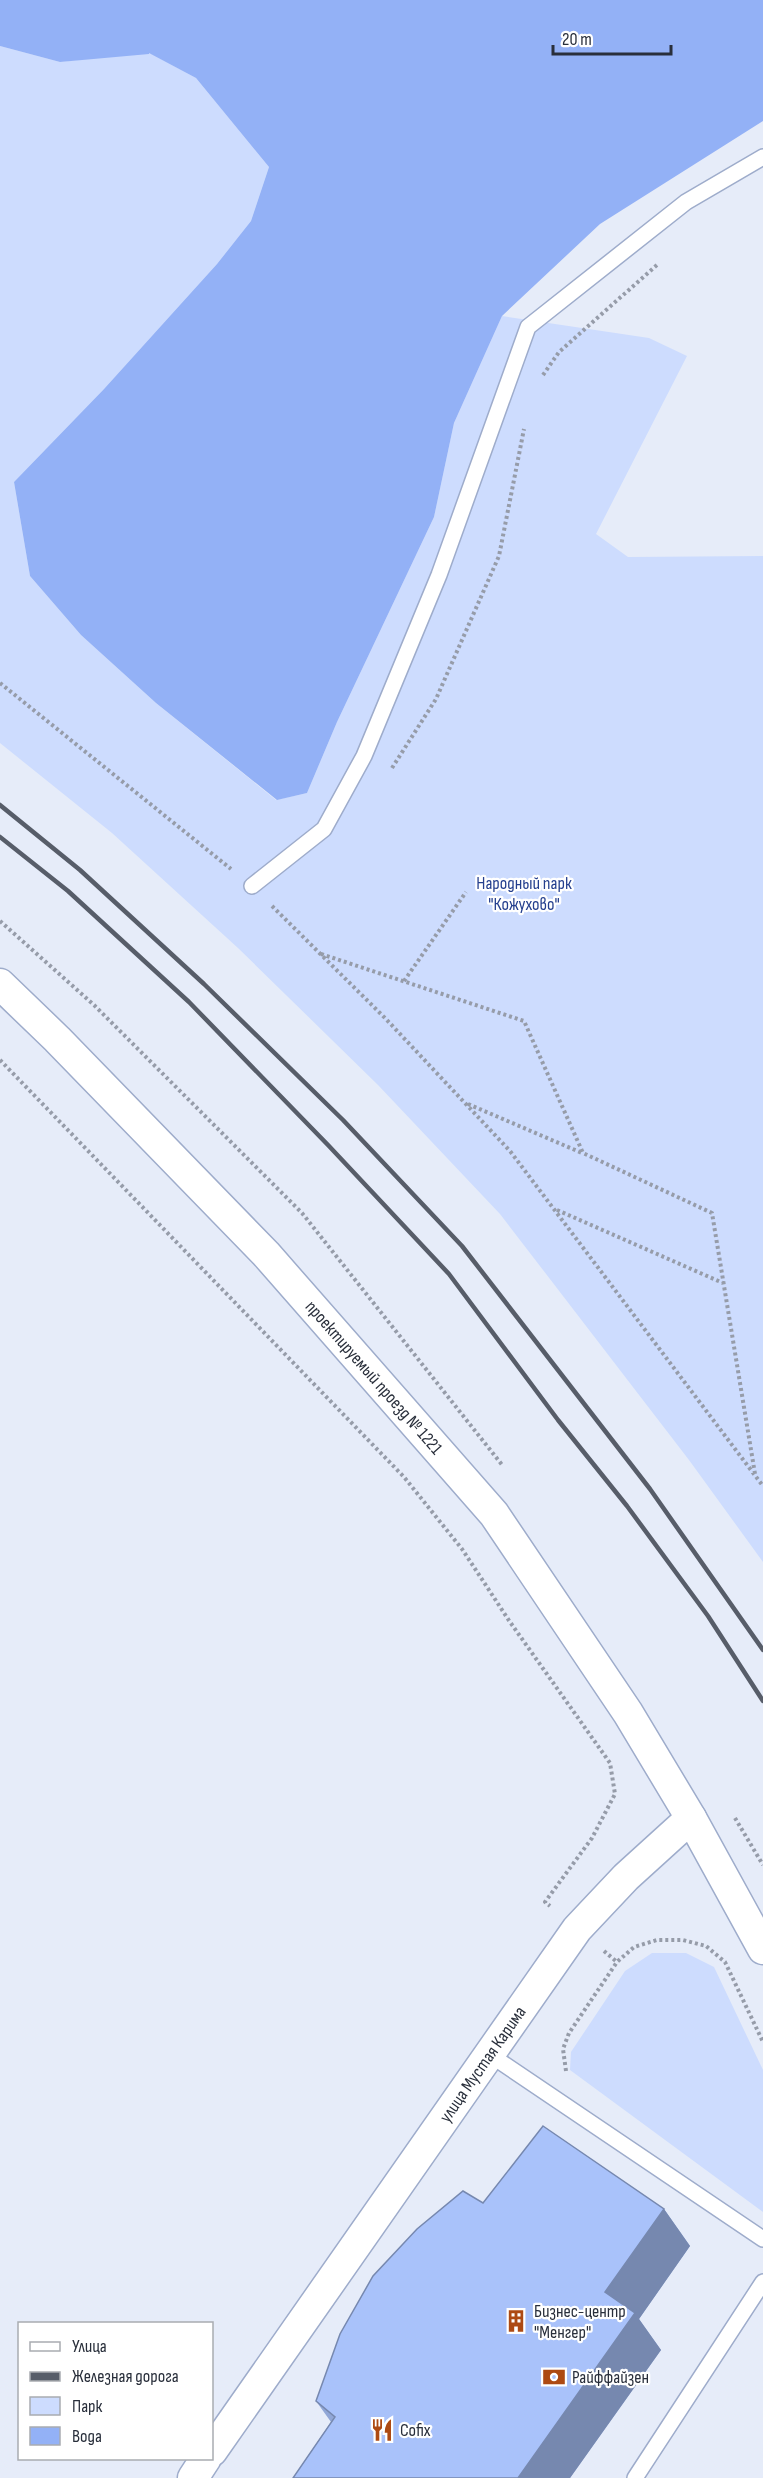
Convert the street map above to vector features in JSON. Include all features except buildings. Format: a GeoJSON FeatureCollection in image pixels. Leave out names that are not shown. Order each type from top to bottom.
{"type":"FeatureCollection","features":[{"type":"Feature","properties":{"kind":"street","name":"проектируемый проезд № 1221"},"geometry":{"type":"LineString","coordinates":[[0,984],[57,1039],[266,1254],[494,1514],[628,1713],[691,1818]]}},
{"type":"Feature","properties":{"kind":"street","name":"улица Мустая Карима"},"geometry":{"type":"LineString","coordinates":[[213,2450],[577,1929],[626,1877],[691,1818]]}},
{"type":"Feature","properties":{"kind":"street"},"geometry":{"type":"LineString","coordinates":[[691,1818],[763,1949]]}},
{"type":"Feature","properties":{"kind":"street"},"geometry":{"type":"LineString","coordinates":[[193,2478],[205,2460]]}},
{"type":"Feature","properties":{"kind":"lane"},"geometry":{"type":"LineString","coordinates":[[252,886],[324,829],[364,756],[439,575],[528,327],[686,202],[763,157]]}},
{"type":"Feature","properties":{"kind":"lane"},"geometry":{"type":"LineString","coordinates":[[489,2054],[763,2239]]}},
{"type":"Feature","properties":{"kind":"lane"},"geometry":{"type":"LineString","coordinates":[[635,2478],[763,2282]]}},
{"type":"Feature","properties":{"kind":"path"},"geometry":{"type":"LineString","coordinates":[[542,376],[559,352],[664,259]]}},
{"type":"Feature","properties":{"kind":"path"},"geometry":{"type":"LineString","coordinates":[[388,774],[436,699],[500,556],[524,427]]}},
{"type":"Feature","properties":{"kind":"path"},"geometry":{"type":"LineString","coordinates":[[0,683],[252,886],[465,1102],[510,1150],[763,1486]]}},
{"type":"Feature","properties":{"kind":"path"},"geometry":{"type":"LineString","coordinates":[[404,981],[466,892]]}},
{"type":"Feature","properties":{"kind":"path"},"geometry":{"type":"LineString","coordinates":[[320,953],[524,1021],[583,1153]]}},
{"type":"Feature","properties":{"kind":"path"},"geometry":{"type":"LineString","coordinates":[[0,1060],[404,1477],[462,1549],[510,1622],[610,1763],[615,1794],[592,1838],[545,1902],[617,1962]]}},
{"type":"Feature","properties":{"kind":"path"},"geometry":{"type":"LineString","coordinates":[[465,1102],[583,1153],[712,1213],[755,1476]]}},
{"type":"Feature","properties":{"kind":"path"},"geometry":{"type":"LineString","coordinates":[[555,1209],[724,1283]]}},
{"type":"Feature","properties":{"kind":"path"},"geometry":{"type":"LineString","coordinates":[[570,2080],[565,2070],[563,2049],[569,2033],[617,1962],[634,1947],[657,1940],[683,1940],[706,1946],[725,1962],[763,2042]]}},
{"type":"Feature","properties":{"kind":"green space","name":"Народный парк \"Кожухово\""},"geometry":{"type":"Polygon","coordinates":[[[0,46],[60,62],[148,52],[196,78],[269,167],[251,221],[217,264],[104,389],[14,482],[30,576],[81,635],[156,703],[276,800],[307,793],[337,722],[434,517],[454,423],[502,316],[649,338],[687,356],[596,534],[628,557],[763,556],[763,1562],[689,1460],[500,1214],[378,1085],[238,948],[112,833],[0,743],[0,46]]]}},
{"type":"Feature","properties":{"kind":"green space"},"geometry":{"type":"Polygon","coordinates":[[[652,1953],[686,1953],[714,1967],[763,2070],[763,2212],[570,2070],[571,2052],[625,1971],[652,1953]]]}},
{"type":"Feature","properties":{"kind":"water"},"geometry":{"type":"Polygon","coordinates":[[[0,0],[763,0],[763,121],[600,224],[502,316],[454,423],[434,517],[337,722],[307,793],[277,800],[156,703],[81,635],[30,576],[14,482],[104,389],[217,264],[251,221],[269,167],[196,78],[149,53],[60,62],[0,46],[0,0]]]}},
{"type":"Feature","properties":{"kind":"railway"},"geometry":{"type":"LineString","coordinates":[[0,805],[80,870],[204,984],[343,1120],[462,1246],[650,1489],[763,1650]]}},
{"type":"Feature","properties":{"kind":"railway"},"geometry":{"type":"LineString","coordinates":[[0,837],[68,891],[189,1002],[449,1274],[558,1420],[627,1506],[708,1616],[763,1701]]}},
{"type":"Feature","properties":{"kind":"place","name":"Бизнес-центр \"Менгер\""},"geometry":{"type":"Point","coordinates":[516,2321]}},
{"type":"Feature","properties":{"kind":"place","name":"Райффайзен"},"geometry":{"type":"Point","coordinates":[554,2377]}},
{"type":"Feature","properties":{"kind":"place","name":"Cofix"},"geometry":{"type":"Point","coordinates":[382,2430]}}]}
